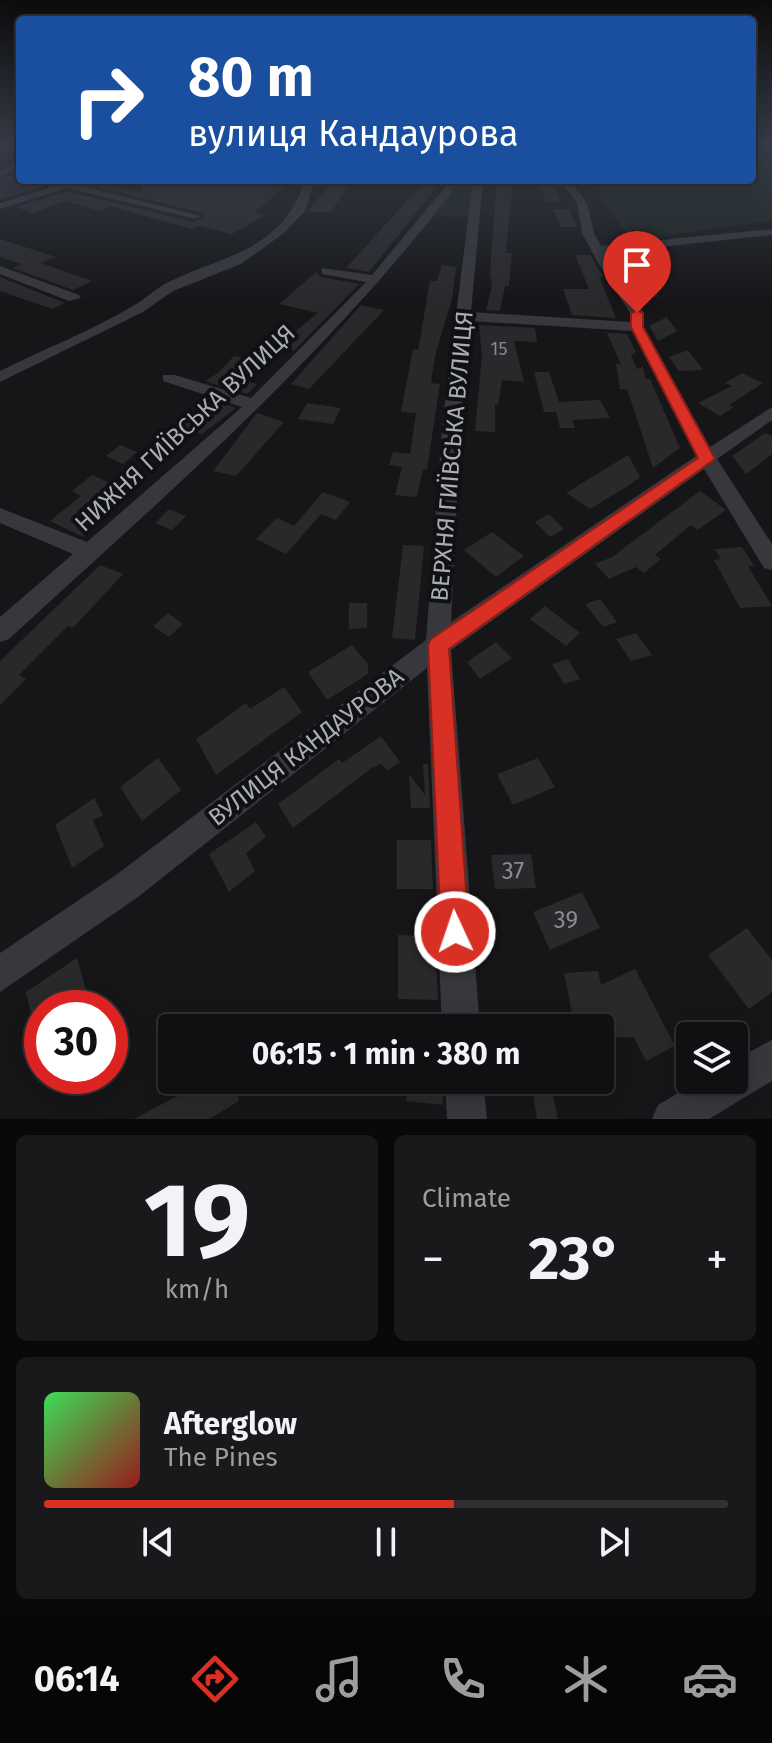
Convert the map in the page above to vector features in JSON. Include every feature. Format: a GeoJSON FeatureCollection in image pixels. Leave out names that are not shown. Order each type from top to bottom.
{"type":"FeatureCollection","features":[{"type":"Feature","properties":{"kind":"street"},"geometry":{"type":"LineString","coordinates":[[0,206],[27,197]]}},
{"type":"Feature","properties":{"kind":"street"},"geometry":{"type":"LineString","coordinates":[[120,197],[195,216]]}},
{"type":"Feature","properties":{"kind":"street"},"geometry":{"type":"LineString","coordinates":[[0,377],[138,309],[168,288],[237,261],[280,231],[301,209],[305,197]]}},
{"type":"Feature","properties":{"kind":"street","name":"НИЖНЯ ГИЇВСЬКА ВУЛИЦЯ"},"geometry":{"type":"LineString","coordinates":[[0,632],[254,405],[375,280],[442,197]]}},
{"type":"Feature","properties":{"kind":"street","name":"ВЕРХНЯ ГИЇВСЬКА ВУЛИЦЯ"},"geometry":{"type":"LineString","coordinates":[[460,1014],[438,645],[452,418],[477,197]]}},
{"type":"Feature","properties":{"kind":"street"},"geometry":{"type":"LineString","coordinates":[[577,197],[582,203],[588,233],[637,313],[637,327],[707,459],[772,562]]}},
{"type":"Feature","properties":{"kind":"street"},"geometry":{"type":"LineString","coordinates":[[600,250],[772,232]]}},
{"type":"Feature","properties":{"kind":"street"},"geometry":{"type":"LineString","coordinates":[[0,270],[74,298]]}},
{"type":"Feature","properties":{"kind":"street"},"geometry":{"type":"LineString","coordinates":[[327,271],[375,280]]}},
{"type":"Feature","properties":{"kind":"street"},"geometry":{"type":"LineString","coordinates":[[463,316],[637,327]]}},
{"type":"Feature","properties":{"kind":"street"},"geometry":{"type":"LineString","coordinates":[[169,378],[254,405]]}},
{"type":"Feature","properties":{"kind":"street","name":"ВУЛИЦЯ КАНДАУРОВА"},"geometry":{"type":"LineString","coordinates":[[0,974],[127,886],[438,645],[772,412]]}},
{"type":"Feature","properties":{"kind":"street"},"geometry":{"type":"LineString","coordinates":[[0,515],[88,551]]}},
{"type":"Feature","properties":{"kind":"street"},"geometry":{"type":"LineString","coordinates":[[672,1119],[772,1059]]}},
{"type":"Feature","properties":{"kind":"street"},"geometry":{"type":"LineString","coordinates":[[465,1094],[467,1119]]}},
{"type":"Feature","properties":{"kind":"shaded area"},"geometry":{"type":"Polygon","coordinates":[[[447,197],[473,197],[471,218],[433,215],[447,197]]]}},
{"type":"Feature","properties":{"kind":"shaded area"},"geometry":{"type":"Polygon","coordinates":[[[600,197],[772,197],[772,220],[631,241],[600,197]]]}},
{"type":"Feature","properties":{"kind":"building"},"geometry":{"type":"Polygon","coordinates":[[[47,197],[92,197],[194,222],[204,217],[202,213],[138,197],[273,197],[254,213],[265,215],[232,234],[198,226],[191,229],[110,206],[99,211],[65,201],[33,213],[16,207],[47,197]]]}},
{"type":"Feature","properties":{"kind":"building"},"geometry":{"type":"Polygon","coordinates":[[[319,197],[341,197],[330,213],[309,211],[319,197]]]}},
{"type":"Feature","properties":{"kind":"building"},"geometry":{"type":"Polygon","coordinates":[[[410,197],[428,197],[369,272],[346,268],[410,197]]]}},
{"type":"Feature","properties":{"kind":"building"},"geometry":{"type":"Polygon","coordinates":[[[496,197],[511,197],[506,253],[512,253],[509,286],[505,286],[500,311],[486,310],[492,285],[490,273],[496,197]]]}},
{"type":"Feature","properties":{"kind":"building"},"geometry":{"type":"Polygon","coordinates":[[[544,197],[559,197],[561,202],[546,201],[544,197]]]}},
{"type":"Feature","properties":{"kind":"building"},"geometry":{"type":"Polygon","coordinates":[[[553,209],[569,209],[577,227],[561,227],[553,209]]]}},
{"type":"Feature","properties":{"kind":"building"},"geometry":{"type":"Polygon","coordinates":[[[0,239],[56,257],[41,263],[92,281],[73,290],[13,268],[21,264],[0,257],[0,239]]]}},
{"type":"Feature","properties":{"kind":"building"},"geometry":{"type":"Polygon","coordinates":[[[575,255],[590,255],[603,276],[600,278],[616,318],[572,315],[563,289],[589,289],[575,255]]]}},
{"type":"Feature","properties":{"kind":"building"},"geometry":{"type":"Polygon","coordinates":[[[610,255],[634,256],[659,297],[638,296],[610,255]]]}},
{"type":"Feature","properties":{"kind":"building"},"geometry":{"type":"Polygon","coordinates":[[[442,265],[456,267],[452,299],[435,356],[431,383],[440,384],[427,469],[423,469],[417,497],[395,495],[402,467],[389,465],[393,452],[410,454],[416,413],[401,412],[413,349],[418,350],[430,281],[437,281],[442,265]]]}},
{"type":"Feature","properties":{"kind":"building"},"geometry":{"type":"Polygon","coordinates":[[[316,272],[321,277],[359,284],[294,351],[277,346],[318,313],[279,304],[316,272]]]}},
{"type":"Feature","properties":{"kind":"building"},"geometry":{"type":"Polygon","coordinates":[[[0,277],[65,303],[52,309],[0,291],[0,277]]]}},
{"type":"Feature","properties":{"kind":"building"},"geometry":{"type":"Polygon","coordinates":[[[361,305],[384,310],[309,389],[291,384],[361,305]]]}},
{"type":"Feature","properties":{"kind":"building"},"geometry":{"type":"Polygon","coordinates":[[[667,317],[677,331],[658,341],[649,326],[667,317]]]}},
{"type":"Feature","properties":{"kind":"building"},"geometry":{"type":"Polygon","coordinates":[[[479,325],[535,328],[537,342],[514,341],[524,382],[502,380],[498,405],[495,404],[495,432],[475,431],[482,355],[479,325]]]}},
{"type":"Feature","properties":{"kind":"building"},"geometry":{"type":"Polygon","coordinates":[[[583,331],[627,334],[636,352],[631,355],[637,369],[643,367],[646,379],[650,379],[680,448],[653,468],[627,389],[620,389],[616,364],[621,364],[607,333],[583,331]]]}},
{"type":"Feature","properties":{"kind":"building"},"geometry":{"type":"Polygon","coordinates":[[[260,349],[280,354],[249,382],[257,384],[247,394],[205,381],[218,373],[234,356],[248,360],[260,349]]]}},
{"type":"Feature","properties":{"kind":"building"},"geometry":{"type":"Polygon","coordinates":[[[688,350],[703,370],[679,371],[669,357],[688,350]]]}},
{"type":"Feature","properties":{"kind":"building"},"geometry":{"type":"Polygon","coordinates":[[[534,372],[549,372],[559,402],[600,400],[610,418],[572,420],[575,428],[560,428],[556,412],[544,412],[534,372]]]}},
{"type":"Feature","properties":{"kind":"building"},"geometry":{"type":"Polygon","coordinates":[[[742,373],[763,383],[729,405],[734,407],[720,416],[698,403],[732,386],[725,383],[742,373]]]}},
{"type":"Feature","properties":{"kind":"building"},"geometry":{"type":"Polygon","coordinates":[[[214,401],[236,408],[202,434],[180,426],[214,401]]]}},
{"type":"Feature","properties":{"kind":"building"},"geometry":{"type":"Polygon","coordinates":[[[307,403],[341,408],[333,424],[298,419],[307,403]]]}},
{"type":"Feature","properties":{"kind":"building"},"geometry":{"type":"Polygon","coordinates":[[[257,413],[284,422],[236,476],[213,471],[257,413]]]}},
{"type":"Feature","properties":{"kind":"building"},"geometry":{"type":"Polygon","coordinates":[[[765,433],[772,436],[772,454],[746,474],[732,456],[765,433]]]}},
{"type":"Feature","properties":{"kind":"building"},"geometry":{"type":"Polygon","coordinates":[[[120,445],[137,452],[123,464],[106,456],[120,445]]]}},
{"type":"Feature","properties":{"kind":"building"},"geometry":{"type":"Polygon","coordinates":[[[628,455],[640,477],[628,486],[590,509],[566,493],[628,455]]]}},
{"type":"Feature","properties":{"kind":"building"},"geometry":{"type":"Polygon","coordinates":[[[92,475],[121,488],[95,509],[108,515],[83,537],[50,521],[81,496],[72,491],[92,475]]]}},
{"type":"Feature","properties":{"kind":"building"},"geometry":{"type":"Polygon","coordinates":[[[700,491],[726,510],[697,530],[691,525],[655,555],[661,559],[644,573],[636,567],[609,579],[595,564],[612,557],[700,491]]]}},
{"type":"Feature","properties":{"kind":"building"},"geometry":{"type":"Polygon","coordinates":[[[323,492],[350,502],[336,520],[321,514],[286,554],[256,539],[277,518],[294,526],[323,492]]]}},
{"type":"Feature","properties":{"kind":"building"},"geometry":{"type":"Polygon","coordinates":[[[169,509],[186,516],[172,530],[155,523],[169,509]]]}},
{"type":"Feature","properties":{"kind":"building"},"geometry":{"type":"Polygon","coordinates":[[[549,514],[564,529],[550,537],[535,522],[549,514]]]}},
{"type":"Feature","properties":{"kind":"building"},"geometry":{"type":"Polygon","coordinates":[[[492,532],[524,556],[496,577],[464,550],[492,532]]]}},
{"type":"Feature","properties":{"kind":"building"},"geometry":{"type":"Polygon","coordinates":[[[403,545],[424,546],[415,640],[392,638],[403,545]]]}},
{"type":"Feature","properties":{"kind":"building"},"geometry":{"type":"Polygon","coordinates":[[[742,547],[754,566],[748,566],[772,606],[740,608],[714,560],[721,559],[715,549],[742,547]]]}},
{"type":"Feature","properties":{"kind":"building"},"geometry":{"type":"Polygon","coordinates":[[[100,565],[123,574],[73,628],[68,626],[19,675],[26,679],[0,705],[0,661],[100,565]]]}},
{"type":"Feature","properties":{"kind":"building"},"geometry":{"type":"Polygon","coordinates":[[[600,599],[617,622],[603,627],[585,604],[600,599]]]}},
{"type":"Feature","properties":{"kind":"building"},"geometry":{"type":"Polygon","coordinates":[[[349,603],[367,603],[367,628],[349,629],[349,603]]]}},
{"type":"Feature","properties":{"kind":"building"},"geometry":{"type":"Polygon","coordinates":[[[545,606],[580,633],[566,646],[530,619],[545,606]]]}},
{"type":"Feature","properties":{"kind":"building"},"geometry":{"type":"Polygon","coordinates":[[[168,613],[183,624],[169,637],[153,626],[168,613]]]}},
{"type":"Feature","properties":{"kind":"building"},"geometry":{"type":"Polygon","coordinates":[[[636,633],[652,655],[631,661],[616,639],[636,633]]]}},
{"type":"Feature","properties":{"kind":"building"},"geometry":{"type":"Polygon","coordinates":[[[496,642],[512,658],[480,679],[467,662],[496,642]]]}},
{"type":"Feature","properties":{"kind":"building"},"geometry":{"type":"Polygon","coordinates":[[[352,645],[368,664],[368,674],[327,700],[308,672],[352,645]]]}},
{"type":"Feature","properties":{"kind":"building"},"geometry":{"type":"Polygon","coordinates":[[[568,659],[580,679],[564,684],[552,664],[568,659]]]}},
{"type":"Feature","properties":{"kind":"building"},"geometry":{"type":"Polygon","coordinates":[[[284,687],[302,712],[216,775],[196,739],[246,703],[250,709],[284,687]]]}},
{"type":"Feature","properties":{"kind":"building"},"geometry":{"type":"Polygon","coordinates":[[[381,736],[400,762],[387,771],[381,764],[373,767],[293,828],[278,804],[339,759],[342,763],[381,736]]]}},
{"type":"Feature","properties":{"kind":"building"},"geometry":{"type":"Polygon","coordinates":[[[158,758],[181,790],[142,821],[120,787],[158,758]]]}},
{"type":"Feature","properties":{"kind":"building"},"geometry":{"type":"Polygon","coordinates":[[[538,758],[555,787],[513,805],[497,774],[538,758]]]}},
{"type":"Feature","properties":{"kind":"building"},"geometry":{"type":"Polygon","coordinates":[[[423,764],[428,764],[430,808],[411,808],[409,774],[425,795],[423,764]]]}},
{"type":"Feature","properties":{"kind":"building"},"geometry":{"type":"Polygon","coordinates":[[[94,798],[103,815],[93,820],[104,846],[72,868],[55,825],[94,798]]]}},
{"type":"Feature","properties":{"kind":"building"},"geometry":{"type":"Polygon","coordinates":[[[256,822],[266,837],[246,853],[255,871],[229,892],[209,854],[256,822]]]}},
{"type":"Feature","properties":{"kind":"building"},"geometry":{"type":"Polygon","coordinates":[[[397,840],[431,840],[433,889],[397,889],[397,840]]]}},
{"type":"Feature","properties":{"kind":"building"},"geometry":{"type":"Polygon","coordinates":[[[531,854],[536,888],[495,889],[491,855],[531,854]]]}},
{"type":"Feature","properties":{"kind":"building"},"geometry":{"type":"Polygon","coordinates":[[[582,892],[600,928],[550,950],[533,912],[582,892]]]}},
{"type":"Feature","properties":{"kind":"building"},"geometry":{"type":"Polygon","coordinates":[[[747,928],[772,960],[772,992],[749,1009],[708,955],[747,928]]]}},
{"type":"Feature","properties":{"kind":"building"},"geometry":{"type":"Polygon","coordinates":[[[398,935],[435,936],[438,1000],[398,999],[398,935]]]}},
{"type":"Feature","properties":{"kind":"building"},"geometry":{"type":"Polygon","coordinates":[[[77,958],[86,990],[29,990],[77,958]]]}},
{"type":"Feature","properties":{"kind":"building"},"geometry":{"type":"Polygon","coordinates":[[[635,969],[675,1046],[646,1061],[634,1037],[614,1038],[614,1014],[553,1014],[572,1013],[564,973],[598,971],[601,985],[635,969]]]}},
{"type":"Feature","properties":{"kind":"building"},"geometry":{"type":"Polygon","coordinates":[[[181,1094],[238,1094],[239,1101],[209,1119],[134,1119],[181,1094]]]}},
{"type":"Feature","properties":{"kind":"building"},"geometry":{"type":"Polygon","coordinates":[[[406,1094],[443,1094],[443,1105],[406,1101],[406,1094]]]}},
{"type":"Feature","properties":{"kind":"building"},"geometry":{"type":"Polygon","coordinates":[[[533,1094],[553,1094],[558,1119],[537,1119],[533,1094]]]}},
{"type":"Feature","properties":{"kind":"route"},"geometry":{"type":"LineString","coordinates":[[455,932],[438,645],[707,459],[637,327],[637,313]]}}]}
